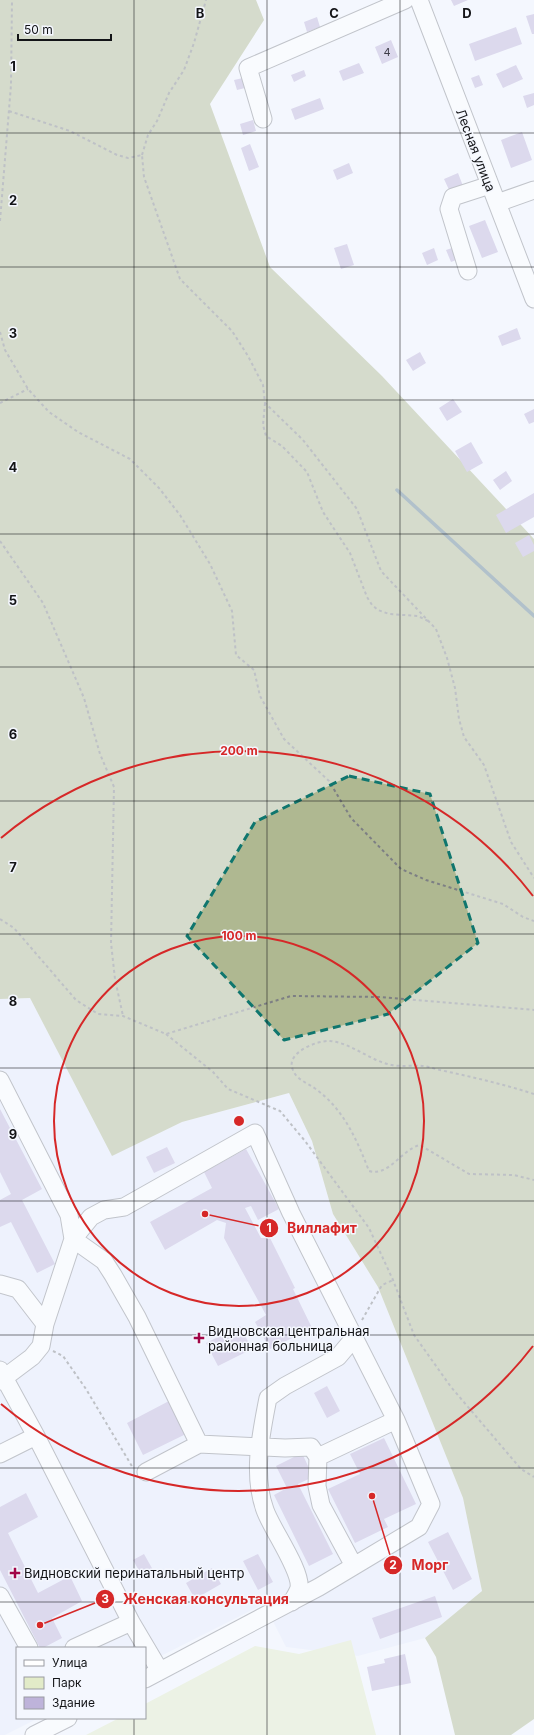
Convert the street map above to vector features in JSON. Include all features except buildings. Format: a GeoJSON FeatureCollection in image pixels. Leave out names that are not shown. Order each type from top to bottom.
{"type":"FeatureCollection","features":[{"type":"Feature","properties":{"kind":"street"},"geometry":{"type":"LineString","coordinates":[[263,119],[248,68],[405,0]]}},
{"type":"Feature","properties":{"kind":"street","name":"Лесная улица"},"geometry":{"type":"LineString","coordinates":[[419,0],[534,299]]}},
{"type":"Feature","properties":{"kind":"street"},"geometry":{"type":"LineString","coordinates":[[468,270],[449,209],[453,197],[490,185]]}},
{"type":"Feature","properties":{"kind":"street"},"geometry":{"type":"LineString","coordinates":[[497,203],[534,190]]}},
{"type":"Feature","properties":{"kind":"street"},"geometry":{"type":"LineString","coordinates":[[0,1080],[69,1215],[73,1239],[104,1261],[113,1275],[137,1317],[199,1444]]}},
{"type":"Feature","properties":{"kind":"street"},"geometry":{"type":"LineString","coordinates":[[146,1647],[131,1622],[36,1436],[2,1376],[32,1358],[41,1346],[45,1324],[73,1239],[91,1217],[104,1210],[124,1207],[255,1133],[291,1213],[396,1420],[431,1504],[419,1527],[292,1602],[146,1678]]}},
{"type":"Feature","properties":{"kind":"street"},"geometry":{"type":"LineString","coordinates":[[0,1284],[18,1289],[45,1324]]}},
{"type":"Feature","properties":{"kind":"street"},"geometry":{"type":"LineString","coordinates":[[292,1602],[299,1588],[297,1574],[265,1510],[259,1485],[259,1445],[268,1398],[285,1386],[338,1357],[354,1338]]}},
{"type":"Feature","properties":{"kind":"street"},"geometry":{"type":"LineString","coordinates":[[318,1457],[396,1420]]}},
{"type":"Feature","properties":{"kind":"street"},"geometry":{"type":"LineString","coordinates":[[0,1454],[36,1436]]}},
{"type":"Feature","properties":{"kind":"street"},"geometry":{"type":"LineString","coordinates":[[146,1472],[199,1444],[259,1445],[285,1448],[311,1447],[318,1457],[318,1495],[354,1566]]}},
{"type":"Feature","properties":{"kind":"street"},"geometry":{"type":"LineString","coordinates":[[0,1596],[27,1647]]}},
{"type":"Feature","properties":{"kind":"street"},"geometry":{"type":"LineString","coordinates":[[76,1647],[131,1622]]}},
{"type":"Feature","properties":{"kind":"street"},"geometry":{"type":"LineString","coordinates":[[146,1647],[160,1671]]}},
{"type":"Feature","properties":{"kind":"street"},"geometry":{"type":"LineString","coordinates":[[34,1735],[66,1719]]}},
{"type":"Feature","properties":{"kind":"path"},"geometry":{"type":"LineString","coordinates":[[0,221],[9,111],[12,0]]}},
{"type":"Feature","properties":{"kind":"path"},"geometry":{"type":"LineString","coordinates":[[206,0],[194,43],[184,70],[169,93],[157,121],[148,135],[142,155],[144,177],[180,279],[232,331],[248,356],[263,385],[265,403],[262,425],[266,436],[282,446],[307,472],[323,512],[350,553],[367,597],[372,605],[378,610],[389,614],[418,616],[430,621]]}},
{"type":"Feature","properties":{"kind":"path"},"geometry":{"type":"LineString","coordinates":[[9,111],[70,131],[117,155],[128,158],[142,155]]}},
{"type":"Feature","properties":{"kind":"path"},"geometry":{"type":"LineString","coordinates":[[0,332],[5,350],[28,389],[49,412],[78,432],[130,459],[160,488],[180,515],[220,582],[232,611],[236,655],[254,670],[260,696],[284,739],[329,781],[352,818],[401,869],[426,880],[503,904],[523,917],[534,921]]}},
{"type":"Feature","properties":{"kind":"path"},"geometry":{"type":"LineString","coordinates":[[0,403],[28,389]]}},
{"type":"Feature","properties":{"kind":"path"},"geometry":{"type":"LineString","coordinates":[[265,403],[303,440],[357,510],[381,572],[430,621],[436,629],[456,688],[459,719],[464,738],[484,765],[511,842],[534,878]]}},
{"type":"Feature","properties":{"kind":"path"},"geometry":{"type":"LineString","coordinates":[[0,541],[44,603],[84,698],[100,754],[114,787],[111,943],[115,979],[123,1016]]}},
{"type":"Feature","properties":{"kind":"path"},"geometry":{"type":"LineString","coordinates":[[0,919],[14,928],[76,1000],[98,1014],[123,1016],[166,1034],[213,1072],[228,1089],[280,1111],[306,1141],[369,1228],[393,1280],[414,1335],[451,1387],[520,1469],[534,1477]]}},
{"type":"Feature","properties":{"kind":"path"},"geometry":{"type":"LineString","coordinates":[[166,1034],[291,996],[380,997],[534,1010]]}},
{"type":"Feature","properties":{"kind":"path"},"geometry":{"type":"LineString","coordinates":[[534,1094],[475,1076],[438,1070],[424,1066],[393,1066],[373,1059],[346,1046],[329,1041],[300,1050],[292,1059],[291,1065],[294,1075],[317,1090],[340,1111],[348,1123],[369,1171],[375,1172],[385,1169],[413,1146],[420,1145],[469,1174],[514,1175],[534,1180]]}},
{"type":"Feature","properties":{"kind":"path"},"geometry":{"type":"LineString","coordinates":[[354,1338],[366,1309],[382,1285],[393,1280]]}},
{"type":"Feature","properties":{"kind":"path"},"geometry":{"type":"LineString","coordinates":[[41,1346],[63,1356],[86,1389],[137,1475],[146,1472]]}},
{"type":"Feature","properties":{"kind":"highlighted area"},"geometry":{"type":"Polygon","coordinates":[[[349,776],[430,794],[478,943],[388,1014],[284,1040],[187,936],[255,822],[349,776]]]}},
{"type":"Feature","properties":{"kind":"shaded area","name":"Видновская центральная районная больница"},"geometry":{"type":"Polygon","coordinates":[[[30,998],[112,1155],[182,1122],[289,1093],[312,1141],[333,1214],[378,1287],[463,1498],[482,1591],[425,1638],[358,1656],[286,1647],[264,1604],[146,1663],[146,1647],[16,1647],[16,1719],[37,1719],[5,1735],[0,1735],[0,999],[30,998]]]}},
{"type":"Feature","properties":{"kind":"green space"},"geometry":{"type":"Polygon","coordinates":[[[0,0],[256,0],[264,20],[210,104],[270,267],[382,376],[534,539],[534,1719],[511,1735],[455,1735],[436,1657],[425,1638],[482,1591],[463,1498],[378,1287],[333,1214],[312,1141],[289,1093],[182,1122],[112,1156],[30,998],[0,999],[0,0]]]}},
{"type":"Feature","properties":{"kind":"green space"},"geometry":{"type":"Polygon","coordinates":[[[351,1640],[376,1735],[86,1735],[117,1719],[146,1719],[146,1703],[255,1646],[299,1654],[351,1640]]]}},
{"type":"Feature","properties":{"kind":"waterway"},"geometry":{"type":"LineString","coordinates":[[397,490],[534,616]]}},
{"type":"Feature","properties":{"kind":"place","name":"Виллафит"},"geometry":{"type":"Point","coordinates":[205,1214]}},
{"type":"Feature","properties":{"kind":"place","name":"Видновская центральная районная больница"},"geometry":{"type":"Point","coordinates":[199,1338]}},
{"type":"Feature","properties":{"kind":"place","name":"Морг"},"geometry":{"type":"Point","coordinates":[372,1496]}},
{"type":"Feature","properties":{"kind":"place","name":"Видновский перинатальный центр"},"geometry":{"type":"Point","coordinates":[15,1573]}},
{"type":"Feature","properties":{"kind":"place","name":"Женская консультация"},"geometry":{"type":"Point","coordinates":[40,1625]}}]}
